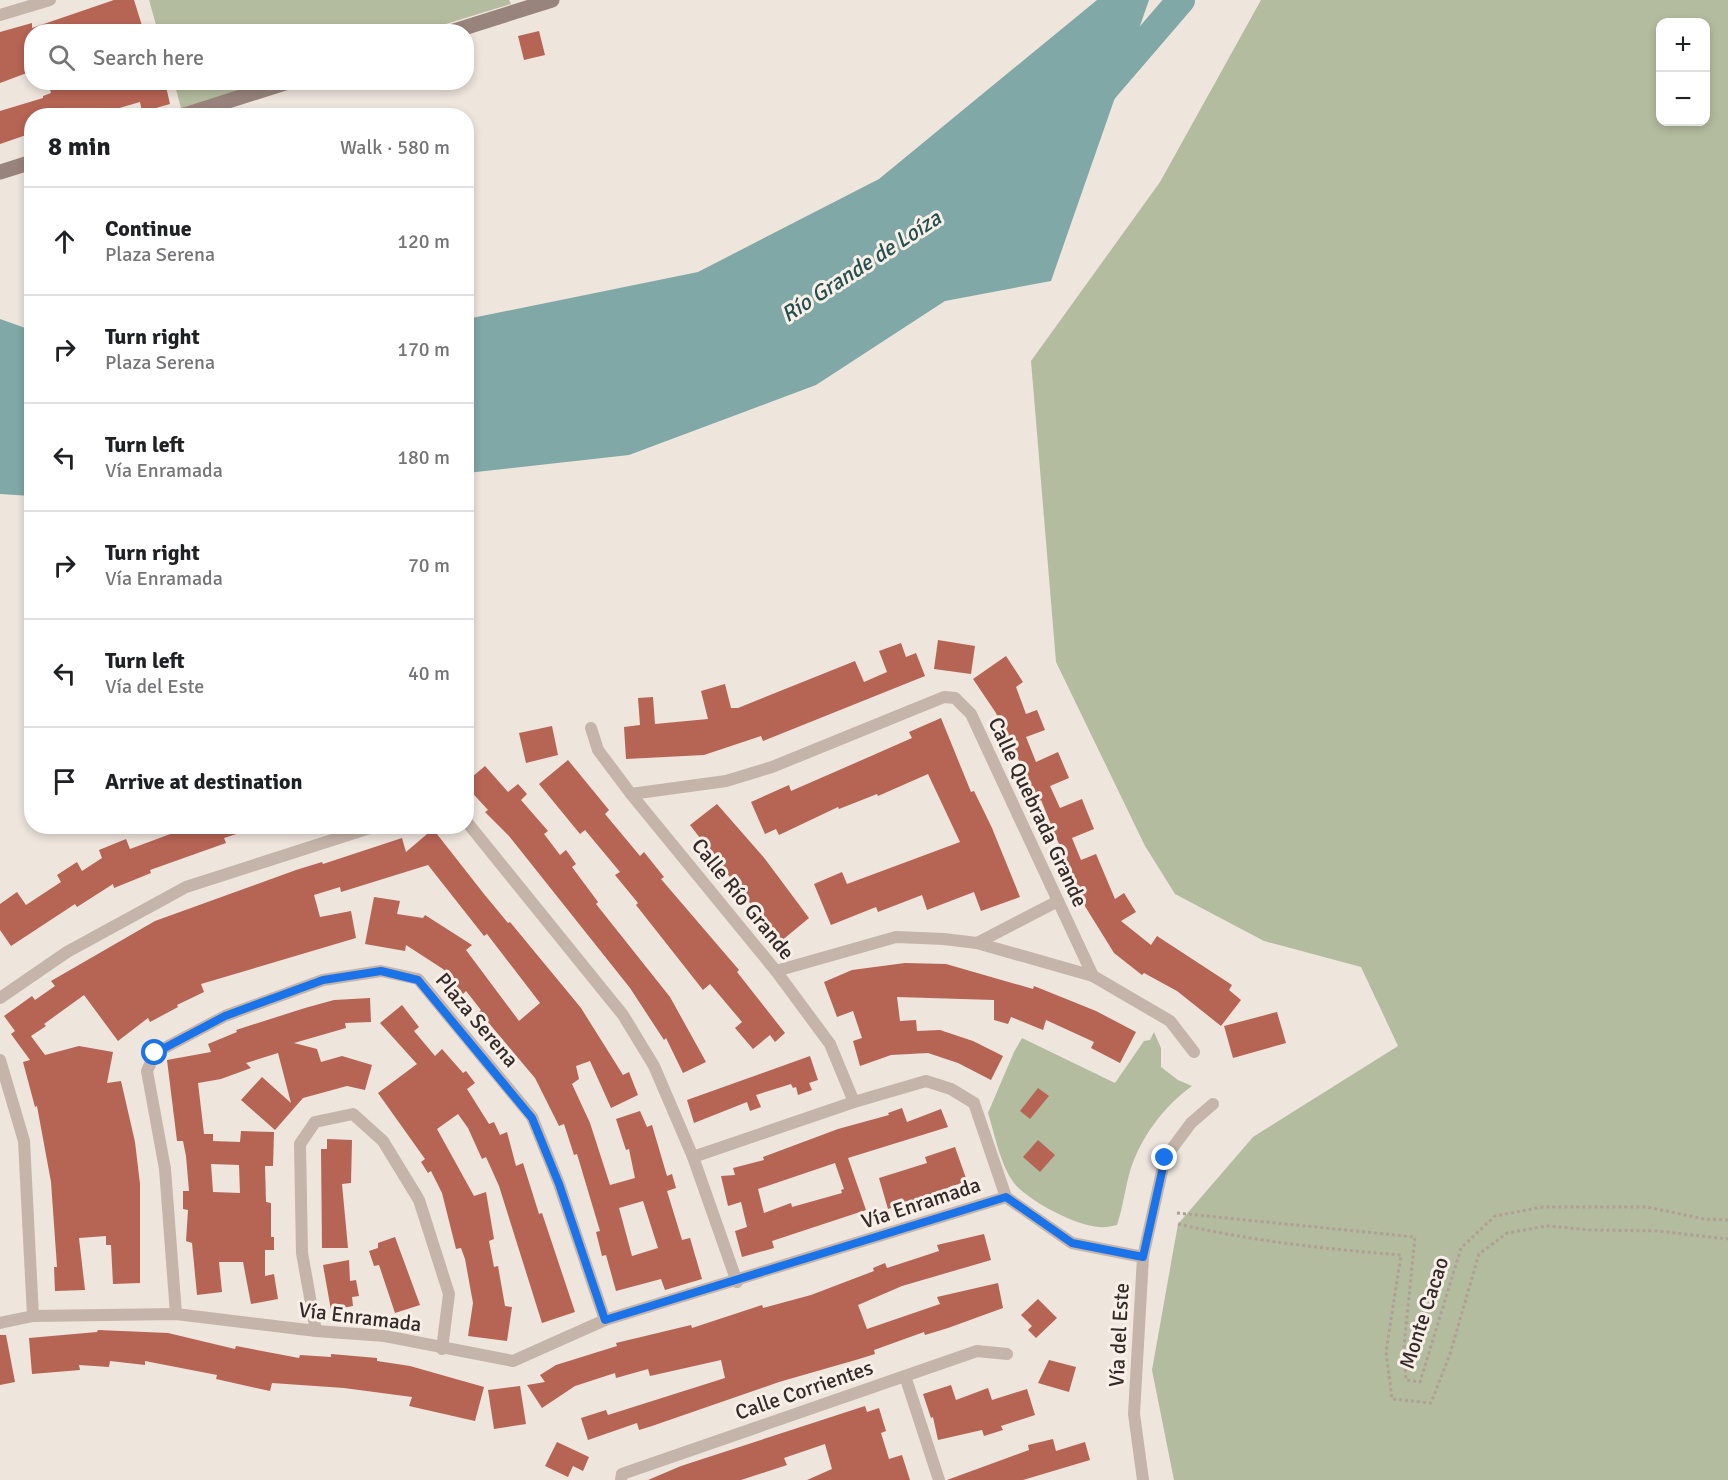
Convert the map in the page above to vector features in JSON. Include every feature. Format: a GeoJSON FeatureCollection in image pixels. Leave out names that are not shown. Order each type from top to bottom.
{"type":"FeatureCollection","features":[{"type":"Feature","properties":{"kind":"street"},"geometry":{"type":"LineString","coordinates":[[0,15],[50,0]]}},
{"type":"Feature","properties":{"kind":"street"},"geometry":{"type":"LineString","coordinates":[[472,24],[523,4],[552,0]]}},
{"type":"Feature","properties":{"kind":"street"},"geometry":{"type":"LineString","coordinates":[[207,108],[263,90]]}},
{"type":"Feature","properties":{"kind":"street"},"geometry":{"type":"LineString","coordinates":[[0,172],[24,164]]}},
{"type":"Feature","properties":{"kind":"street","name":"Calle Quebrada Grande"},"geometry":{"type":"LineString","coordinates":[[632,794],[737,777],[772,767],[944,697],[955,698],[971,714],[1093,976]]}},
{"type":"Feature","properties":{"kind":"street","name":"Calle Río Grande"},"geometry":{"type":"LineString","coordinates":[[591,728],[598,750],[776,971],[831,1044],[854,1102]]}},
{"type":"Feature","properties":{"kind":"street"},"geometry":{"type":"LineString","coordinates":[[474,831],[623,1015],[654,1066],[693,1157],[737,1282]]}},
{"type":"Feature","properties":{"kind":"street"},"geometry":{"type":"LineString","coordinates":[[0,998],[67,952],[186,887],[350,834]]}},
{"type":"Feature","properties":{"kind":"street"},"geometry":{"type":"LineString","coordinates":[[976,943],[1058,901]]}},
{"type":"Feature","properties":{"kind":"street"},"geometry":{"type":"LineString","coordinates":[[776,971],[896,937],[976,943],[1093,976],[1170,1022],[1194,1052]]}},
{"type":"Feature","properties":{"kind":"street","name":"Plaza Serena"},"geometry":{"type":"LineString","coordinates":[[176,1314],[165,1169],[147,1071],[155,1053],[236,1012],[323,980],[381,971],[418,980],[532,1118],[559,1184],[605,1320]]}},
{"type":"Feature","properties":{"kind":"street"},"geometry":{"type":"LineString","coordinates":[[0,1060],[24,1141],[33,1316]]}},
{"type":"Feature","properties":{"kind":"street"},"geometry":{"type":"LineString","coordinates":[[693,1157],[854,1102],[926,1081],[951,1089],[974,1103],[1006,1197]]}},
{"type":"Feature","properties":{"kind":"street","name":"Vía del Este"},"geometry":{"type":"LineString","coordinates":[[1143,1480],[1134,1414],[1143,1257],[1165,1158],[1191,1123],[1213,1104]]}},
{"type":"Feature","properties":{"kind":"street"},"geometry":{"type":"LineString","coordinates":[[316,1331],[302,1253],[300,1144],[315,1122],[353,1114],[383,1142],[419,1200],[449,1294],[442,1349]]}},
{"type":"Feature","properties":{"kind":"street","name":"Vía Enramada"},"geometry":{"type":"LineString","coordinates":[[0,1323],[33,1316],[176,1314],[316,1331],[385,1336],[442,1349],[513,1361],[605,1320],[737,1282],[1006,1197],[1072,1243],[1143,1257]]}},
{"type":"Feature","properties":{"kind":"street","name":"Calle Corrientes"},"geometry":{"type":"LineString","coordinates":[[621,1480],[622,1474],[977,1351],[1007,1354]]}},
{"type":"Feature","properties":{"kind":"street"},"geometry":{"type":"LineString","coordinates":[[905,1376],[939,1480]]}},
{"type":"Feature","properties":{"kind":"path","name":"Monte Cacao"},"geometry":{"type":"LineString","coordinates":[[1177,1213],[1415,1237],[1404,1346],[1406,1380],[1420,1382],[1461,1248],[1495,1216],[1543,1207],[1647,1207],[1704,1219],[1728,1220]]}},
{"type":"Feature","properties":{"kind":"path"},"geometry":{"type":"LineString","coordinates":[[1178,1224],[1244,1239],[1302,1247],[1401,1255],[1386,1352],[1392,1399],[1431,1403],[1450,1354],[1479,1254],[1507,1233],[1546,1226],[1591,1230],[1657,1231],[1728,1239]]}},
{"type":"Feature","properties":{"kind":"green space"},"geometry":{"type":"Polygon","coordinates":[[[149,0],[509,0],[511,4],[446,24],[156,24],[149,0]]]}},
{"type":"Feature","properties":{"kind":"green space"},"geometry":{"type":"Polygon","coordinates":[[[1261,0],[1728,0],[1728,1480],[1174,1480],[1152,1370],[1178,1224],[1253,1137],[1398,1046],[1361,967],[1264,941],[1175,894],[1145,846],[1056,662],[1031,361],[1160,182],[1261,0]]]}},
{"type":"Feature","properties":{"kind":"green space"},"geometry":{"type":"Polygon","coordinates":[[[176,90],[239,90],[181,108],[176,90]]]}},
{"type":"Feature","properties":{"kind":"green space"},"geometry":{"type":"Polygon","coordinates":[[[1154,1032],[1161,1048],[1161,1067],[1178,1080],[1192,1086],[1163,1113],[1140,1146],[1130,1171],[1117,1225],[1089,1226],[1041,1205],[1021,1190],[1009,1175],[998,1149],[988,1113],[1022,1038],[1115,1083],[1144,1041],[1150,1040],[1154,1032]]]}},
{"type":"Feature","properties":{"kind":"water"},"geometry":{"type":"Polygon","coordinates":[[[1097,0],[1149,0],[1051,281],[945,301],[816,385],[629,455],[474,472],[474,318],[698,272],[879,179],[1097,0]]]}},
{"type":"Feature","properties":{"kind":"water"},"geometry":{"type":"Polygon","coordinates":[[[0,319],[24,328],[24,496],[0,494],[0,319]]]}},
{"type":"Feature","properties":{"kind":"building"},"geometry":{"type":"Polygon","coordinates":[[[114,0],[134,0],[142,24],[44,24],[114,0]]]}},
{"type":"Feature","properties":{"kind":"building"},"geometry":{"type":"Polygon","coordinates":[[[24,25],[24,74],[0,83],[0,32],[24,25]]]}},
{"type":"Feature","properties":{"kind":"building"},"geometry":{"type":"Polygon","coordinates":[[[539,31],[545,55],[524,60],[518,36],[539,31]]]}},
{"type":"Feature","properties":{"kind":"building"},"geometry":{"type":"Polygon","coordinates":[[[50,90],[167,90],[170,104],[156,108],[141,108],[140,102],[119,108],[24,108],[24,136],[0,144],[0,111],[43,98],[51,93],[50,90]]]}},
{"type":"Feature","properties":{"kind":"building"},"geometry":{"type":"Polygon","coordinates":[[[938,640],[975,646],[971,674],[934,669],[938,640]]]}},
{"type":"Feature","properties":{"kind":"building"},"geometry":{"type":"Polygon","coordinates":[[[901,643],[906,657],[916,653],[925,676],[763,741],[761,736],[704,755],[626,759],[624,727],[640,725],[638,698],[653,697],[655,724],[708,719],[701,691],[725,684],[731,708],[738,708],[855,661],[864,682],[887,672],[879,651],[901,643]]]}},
{"type":"Feature","properties":{"kind":"building"},"geometry":{"type":"Polygon","coordinates":[[[1006,656],[1023,682],[1016,687],[1026,714],[1037,710],[1045,730],[1026,737],[1036,762],[1058,752],[1069,778],[1050,786],[1060,808],[1082,799],[1094,829],[1072,838],[1081,860],[1096,854],[1115,899],[1124,893],[1136,912],[1121,921],[1151,945],[1157,936],[1232,985],[1229,990],[1241,1000],[1221,1026],[1177,991],[1144,973],[1142,975],[1114,953],[1083,903],[1041,800],[1037,802],[1017,756],[1013,757],[996,713],[973,679],[1006,656]]]}},
{"type":"Feature","properties":{"kind":"building"},"geometry":{"type":"Polygon","coordinates":[[[941,718],[971,792],[974,791],[992,828],[1020,897],[981,911],[974,892],[927,910],[922,895],[878,912],[876,907],[831,925],[814,884],[842,872],[847,884],[960,842],[928,774],[878,796],[877,794],[839,809],[838,807],[779,835],[776,829],[765,834],[751,802],[789,785],[791,791],[912,738],[909,732],[941,718]]]}},
{"type":"Feature","properties":{"kind":"building"},"geometry":{"type":"Polygon","coordinates":[[[552,726],[558,755],[526,763],[519,733],[552,726]]]}},
{"type":"Feature","properties":{"kind":"building"},"geometry":{"type":"Polygon","coordinates":[[[568,760],[609,810],[605,814],[640,856],[644,852],[664,877],[661,879],[739,970],[737,972],[785,1033],[775,1042],[770,1035],[753,1049],[735,1028],[742,1022],[710,984],[703,990],[636,905],[638,903],[615,875],[620,872],[585,830],[580,834],[539,784],[568,760]]]}},
{"type":"Feature","properties":{"kind":"building"},"geometry":{"type":"Polygon","coordinates":[[[485,766],[508,792],[518,784],[527,794],[521,800],[548,831],[544,834],[560,855],[566,850],[576,864],[572,867],[598,902],[596,904],[670,997],[706,1062],[683,1073],[666,1038],[664,1040],[630,988],[509,836],[485,812],[488,810],[474,795],[474,775],[485,766]]]}},
{"type":"Feature","properties":{"kind":"building"},"geometry":{"type":"Polygon","coordinates":[[[717,804],[765,859],[809,918],[780,942],[690,825],[717,804]]]}},
{"type":"Feature","properties":{"kind":"building"},"geometry":{"type":"Polygon","coordinates":[[[170,834],[236,834],[224,838],[226,843],[150,870],[151,873],[114,888],[113,884],[77,907],[75,904],[11,946],[0,930],[0,904],[17,892],[26,905],[61,882],[57,875],[77,862],[82,871],[102,858],[99,850],[126,839],[130,849],[170,834]]]}},
{"type":"Feature","properties":{"kind":"building"},"geometry":{"type":"Polygon","coordinates":[[[427,834],[437,834],[508,923],[510,922],[581,1008],[623,1075],[629,1072],[638,1095],[611,1108],[590,1061],[576,1066],[579,1079],[572,1084],[590,1123],[610,1185],[635,1178],[629,1149],[626,1150],[616,1119],[640,1111],[647,1127],[652,1125],[667,1176],[672,1174],[676,1188],[667,1191],[682,1240],[690,1238],[702,1279],[665,1290],[661,1279],[616,1291],[606,1255],[602,1256],[596,1232],[600,1231],[577,1154],[574,1155],[564,1124],[559,1126],[535,1078],[487,1021],[483,1024],[476,1014],[481,1010],[466,991],[463,994],[443,969],[406,945],[405,951],[365,944],[374,897],[400,901],[397,914],[423,918],[425,915],[472,945],[466,950],[519,1021],[540,1003],[487,934],[484,936],[428,865],[341,892],[340,887],[314,895],[320,917],[351,911],[356,938],[201,984],[204,992],[150,1022],[148,1018],[118,1041],[84,995],[31,1036],[45,1055],[79,1046],[113,1052],[107,1083],[121,1081],[135,1142],[140,1184],[140,1283],[113,1284],[111,1245],[106,1245],[106,1236],[79,1238],[85,1290],[55,1291],[54,1267],[57,1267],[51,1182],[37,1106],[35,1107],[23,1062],[30,1060],[11,1034],[15,1031],[4,1016],[32,996],[35,1000],[55,986],[51,981],[155,921],[296,870],[322,862],[323,864],[402,838],[406,852],[427,834]],[[643,1201],[619,1208],[632,1256],[658,1248],[643,1201]]]}},
{"type":"Feature","properties":{"kind":"building"},"geometry":{"type":"Polygon","coordinates":[[[905,963],[946,964],[1033,989],[1034,986],[1096,1011],[1136,1032],[1120,1063],[1091,1048],[1094,1042],[1046,1020],[1043,1030],[1011,1017],[1008,1024],[994,1020],[994,1000],[897,997],[900,1021],[916,1020],[917,1031],[940,1030],[973,1041],[1003,1056],[991,1080],[958,1063],[928,1053],[891,1055],[860,1066],[853,1041],[862,1038],[853,1011],[837,1017],[824,982],[852,970],[905,963]]]}},
{"type":"Feature","properties":{"kind":"building"},"geometry":{"type":"Polygon","coordinates":[[[370,998],[371,1022],[345,1023],[346,1028],[294,1043],[317,1049],[321,1062],[342,1056],[372,1065],[365,1090],[347,1086],[303,1098],[275,1130],[241,1100],[262,1077],[291,1103],[278,1053],[246,1063],[251,1068],[221,1079],[198,1083],[204,1134],[213,1134],[213,1141],[240,1142],[241,1131],[274,1132],[273,1166],[265,1166],[266,1202],[271,1203],[271,1237],[274,1237],[274,1250],[265,1250],[265,1276],[274,1274],[278,1299],[251,1304],[243,1262],[219,1262],[222,1292],[197,1295],[192,1243],[186,1241],[188,1210],[183,1209],[183,1191],[189,1191],[186,1156],[183,1141],[177,1141],[167,1060],[211,1052],[208,1044],[237,1032],[236,1030],[334,1000],[370,998]],[[211,1164],[213,1192],[240,1193],[239,1165],[211,1164]]]}},
{"type":"Feature","properties":{"kind":"building"},"geometry":{"type":"Polygon","coordinates":[[[402,1005],[419,1027],[414,1031],[435,1056],[442,1049],[463,1073],[466,1071],[475,1083],[467,1089],[489,1124],[494,1122],[500,1135],[507,1132],[516,1166],[523,1163],[539,1214],[542,1213],[575,1312],[542,1323],[499,1186],[486,1157],[482,1159],[468,1128],[458,1114],[437,1129],[474,1196],[486,1192],[494,1239],[489,1241],[494,1267],[498,1266],[505,1306],[512,1307],[507,1341],[468,1336],[473,1303],[465,1259],[461,1248],[456,1249],[442,1193],[431,1171],[428,1173],[421,1162],[425,1159],[378,1093],[417,1064],[380,1023],[402,1005]]]}},
{"type":"Feature","properties":{"kind":"building"},"geometry":{"type":"Polygon","coordinates":[[[1277,1012],[1286,1043],[1233,1058],[1224,1026],[1277,1012]]]}},
{"type":"Feature","properties":{"kind":"building"},"geometry":{"type":"Polygon","coordinates":[[[810,1056],[818,1080],[809,1083],[812,1090],[798,1095],[796,1087],[793,1088],[791,1084],[756,1095],[761,1107],[750,1111],[747,1102],[694,1123],[687,1100],[810,1056]]]}},
{"type":"Feature","properties":{"kind":"building"},"geometry":{"type":"Polygon","coordinates":[[[1038,1088],[1049,1096],[1030,1119],[1020,1111],[1038,1088]]]}},
{"type":"Feature","properties":{"kind":"building"},"geometry":{"type":"Polygon","coordinates":[[[902,1108],[907,1122],[941,1109],[948,1127],[848,1158],[866,1210],[772,1241],[774,1248],[742,1257],[735,1231],[747,1227],[741,1202],[728,1206],[721,1176],[735,1175],[733,1168],[764,1160],[763,1157],[838,1129],[889,1115],[888,1113],[902,1108]],[[835,1163],[758,1189],[764,1213],[791,1203],[792,1207],[842,1193],[841,1190],[844,1189],[835,1163]]]}},
{"type":"Feature","properties":{"kind":"building"},"geometry":{"type":"Polygon","coordinates":[[[327,1139],[352,1140],[351,1183],[342,1184],[348,1248],[322,1248],[321,1149],[327,1149],[327,1139]]]}},
{"type":"Feature","properties":{"kind":"building"},"geometry":{"type":"Polygon","coordinates":[[[1038,1140],[1055,1155],[1040,1172],[1023,1157],[1038,1140]]]}},
{"type":"Feature","properties":{"kind":"building"},"geometry":{"type":"Polygon","coordinates":[[[955,1147],[967,1181],[888,1209],[879,1178],[927,1163],[925,1157],[955,1147]]]}},
{"type":"Feature","properties":{"kind":"building"},"geometry":{"type":"Polygon","coordinates":[[[984,1234],[991,1260],[902,1286],[858,1305],[867,1329],[940,1304],[937,1297],[998,1283],[1003,1308],[925,1335],[924,1332],[874,1350],[875,1354],[779,1382],[639,1430],[637,1423],[588,1440],[581,1418],[606,1410],[608,1415],[725,1378],[721,1360],[650,1376],[648,1369],[616,1378],[615,1373],[575,1386],[542,1408],[527,1385],[545,1382],[540,1375],[556,1365],[617,1346],[616,1343],[691,1325],[692,1328],[762,1305],[763,1308],[811,1295],[874,1271],[873,1268],[885,1263],[887,1268],[939,1251],[937,1245],[984,1234]]]}},
{"type":"Feature","properties":{"kind":"building"},"geometry":{"type":"Polygon","coordinates":[[[395,1237],[420,1305],[395,1313],[379,1265],[374,1266],[369,1251],[378,1248],[378,1243],[395,1237]]]}},
{"type":"Feature","properties":{"kind":"building"},"geometry":{"type":"Polygon","coordinates":[[[349,1260],[350,1281],[356,1280],[359,1296],[352,1297],[353,1306],[331,1310],[323,1265],[349,1260]]]}},
{"type":"Feature","properties":{"kind":"building"},"geometry":{"type":"Polygon","coordinates":[[[1038,1299],[1057,1318],[1036,1338],[1028,1330],[1032,1326],[1021,1315],[1038,1299]]]}},
{"type":"Feature","properties":{"kind":"building"},"geometry":{"type":"Polygon","coordinates":[[[98,1330],[168,1333],[235,1349],[236,1346],[299,1358],[300,1355],[331,1357],[331,1354],[377,1358],[377,1361],[410,1366],[484,1387],[475,1421],[409,1406],[412,1397],[344,1388],[272,1383],[270,1391],[216,1379],[217,1375],[145,1361],[145,1365],[110,1361],[109,1367],[79,1365],[80,1370],[32,1374],[29,1338],[97,1332],[98,1330]]]}},
{"type":"Feature","properties":{"kind":"building"},"geometry":{"type":"Polygon","coordinates":[[[0,1335],[6,1335],[15,1382],[0,1385],[0,1335]]]}},
{"type":"Feature","properties":{"kind":"building"},"geometry":{"type":"Polygon","coordinates":[[[1049,1360],[1076,1367],[1069,1392],[1038,1383],[1049,1360]]]}},
{"type":"Feature","properties":{"kind":"building"},"geometry":{"type":"Polygon","coordinates":[[[951,1385],[956,1400],[988,1388],[992,1400],[1027,1389],[1035,1415],[1001,1426],[1003,1430],[984,1436],[982,1430],[938,1440],[933,1417],[931,1418],[923,1394],[951,1385]]]}},
{"type":"Feature","properties":{"kind":"building"},"geometry":{"type":"Polygon","coordinates":[[[520,1386],[526,1424],[494,1429],[488,1390],[520,1386]]]}},
{"type":"Feature","properties":{"kind":"building"},"geometry":{"type":"Polygon","coordinates":[[[865,1406],[867,1412],[879,1408],[886,1431],[881,1433],[889,1459],[902,1455],[910,1480],[807,1480],[832,1469],[825,1444],[784,1458],[787,1465],[741,1480],[648,1480],[681,1466],[865,1406]]]}},
{"type":"Feature","properties":{"kind":"building"},"geometry":{"type":"Polygon","coordinates":[[[1053,1439],[1056,1451],[1085,1442],[1090,1460],[1023,1480],[947,1480],[1029,1450],[1028,1445],[1053,1439]]]}},
{"type":"Feature","properties":{"kind":"building"},"geometry":{"type":"Polygon","coordinates":[[[557,1442],[589,1457],[583,1471],[573,1466],[568,1477],[545,1466],[557,1442]]]}},
{"type":"Feature","properties":{"kind":"waterway","name":"Río Grande de Loíza"},"geometry":{"type":"LineString","coordinates":[[1101,93],[1181,0]]}},
{"type":"Feature","properties":{"kind":"route"},"geometry":{"type":"LineString","coordinates":[[155,1053],[225,1016],[323,980],[381,971],[418,980],[532,1118],[559,1184],[605,1320],[737,1282],[1006,1197],[1072,1243],[1143,1257],[1165,1158]]}}]}
